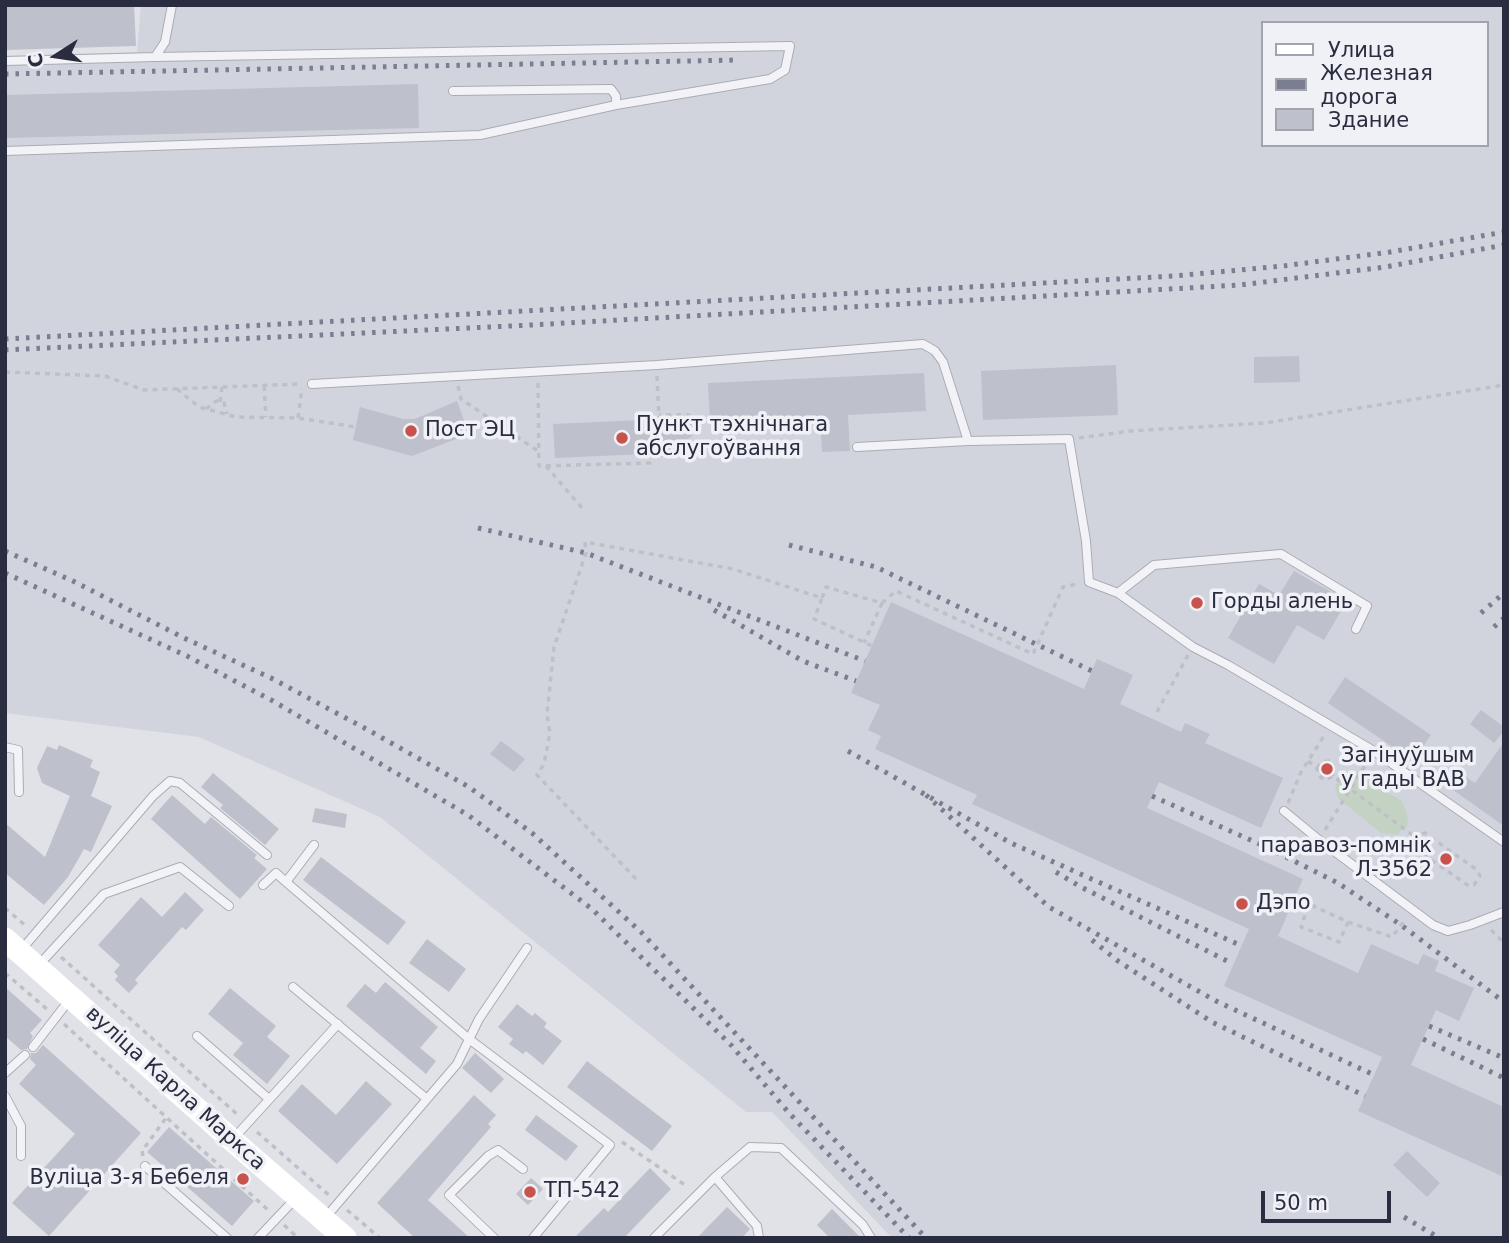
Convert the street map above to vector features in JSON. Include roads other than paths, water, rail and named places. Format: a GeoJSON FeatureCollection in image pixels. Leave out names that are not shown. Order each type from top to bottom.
{"type":"FeatureCollection","features":[{"type":"Feature","properties":{"kind":"main road","name":"вуліца Карла Маркса"},"geometry":{"type":"LineString","coordinates":[[12,945],[297,1196],[331,1211],[345,1238]]}},
{"type":"Feature","properties":{"kind":"lane"},"geometry":{"type":"LineString","coordinates":[[155,57],[165,42],[172,5]]}},
{"type":"Feature","properties":{"kind":"lane"},"geometry":{"type":"LineString","coordinates":[[5,61],[790,46],[785,70],[770,79],[616,105],[480,135],[5,151]]}},
{"type":"Feature","properties":{"kind":"lane"},"geometry":{"type":"LineString","coordinates":[[453,91],[611,89],[616,96],[616,105]]}},
{"type":"Feature","properties":{"kind":"lane"},"geometry":{"type":"LineString","coordinates":[[312,384],[657,365],[923,344],[936,351],[943,362],[968,441]]}},
{"type":"Feature","properties":{"kind":"lane"},"geometry":{"type":"LineString","coordinates":[[857,447],[1069,439],[1086,541],[1089,582],[1118,593],[1193,646],[1374,751],[1504,842]]}},
{"type":"Feature","properties":{"kind":"lane"},"geometry":{"type":"LineString","coordinates":[[1118,593],[1154,565],[1281,554],[1367,606],[1356,629]]}},
{"type":"Feature","properties":{"kind":"lane"},"geometry":{"type":"LineString","coordinates":[[5,747],[18,750],[19,792]]}},
{"type":"Feature","properties":{"kind":"lane"},"geometry":{"type":"LineString","coordinates":[[12,945],[35,934],[153,796],[170,781],[180,783],[267,855]]}},
{"type":"Feature","properties":{"kind":"lane"},"geometry":{"type":"LineString","coordinates":[[1284,811],[1433,925],[1448,931],[1504,912]]}},
{"type":"Feature","properties":{"kind":"lane"},"geometry":{"type":"LineString","coordinates":[[286,882],[314,845]]}},
{"type":"Feature","properties":{"kind":"lane"},"geometry":{"type":"LineString","coordinates":[[37,967],[104,894],[180,867],[229,906]]}},
{"type":"Feature","properties":{"kind":"lane"},"geometry":{"type":"LineString","coordinates":[[263,885],[276,873],[469,1039],[610,1145],[533,1238]]}},
{"type":"Feature","properties":{"kind":"lane"},"geometry":{"type":"LineString","coordinates":[[331,1211],[457,1064],[479,1019],[527,948]]}},
{"type":"Feature","properties":{"kind":"lane"},"geometry":{"type":"LineString","coordinates":[[293,987],[427,1099]]}},
{"type":"Feature","properties":{"kind":"lane"},"geometry":{"type":"LineString","coordinates":[[33,1047],[72,997]]}},
{"type":"Feature","properties":{"kind":"lane"},"geometry":{"type":"LineString","coordinates":[[232,1140],[338,1024]]}},
{"type":"Feature","properties":{"kind":"lane"},"geometry":{"type":"LineString","coordinates":[[197,1036],[270,1099]]}},
{"type":"Feature","properties":{"kind":"lane"},"geometry":{"type":"LineString","coordinates":[[6,1071],[25,1055]]}},
{"type":"Feature","properties":{"kind":"lane"},"geometry":{"type":"LineString","coordinates":[[5,1096],[21,1126],[21,1156]]}},
{"type":"Feature","properties":{"kind":"lane"},"geometry":{"type":"LineString","coordinates":[[654,1238],[715,1177],[750,1147],[781,1148],[863,1225],[871,1238]]}},
{"type":"Feature","properties":{"kind":"lane"},"geometry":{"type":"LineString","coordinates":[[494,1238],[449,1195],[488,1156],[498,1150],[523,1169]]}},
{"type":"Feature","properties":{"kind":"lane"},"geometry":{"type":"LineString","coordinates":[[145,1166],[227,1238]]}},
{"type":"Feature","properties":{"kind":"lane"},"geometry":{"type":"LineString","coordinates":[[715,1177],[757,1226],[759,1238]]}},
{"type":"Feature","properties":{"kind":"lane"},"geometry":{"type":"LineString","coordinates":[[258,1238],[297,1196]]}},
{"type":"Feature","properties":{"kind":"railway"},"geometry":{"type":"LineString","coordinates":[[5,74],[739,60]]}},
{"type":"Feature","properties":{"kind":"railway"},"geometry":{"type":"LineString","coordinates":[[5,339],[1174,276],[1390,252],[1504,232]]}},
{"type":"Feature","properties":{"kind":"railway"},"geometry":{"type":"LineString","coordinates":[[5,350],[531,325],[1240,285],[1385,267],[1504,245]]}},
{"type":"Feature","properties":{"kind":"railway"},"geometry":{"type":"LineString","coordinates":[[478,528],[586,553],[865,661]]}},
{"type":"Feature","properties":{"kind":"railway"},"geometry":{"type":"LineString","coordinates":[[789,545],[876,567],[1092,671]]}},
{"type":"Feature","properties":{"kind":"railway"},"geometry":{"type":"LineString","coordinates":[[5,551],[73,581],[184,638],[271,678],[469,787],[532,833],[641,932],[926,1238]]}},
{"type":"Feature","properties":{"kind":"railway"},"geometry":{"type":"LineString","coordinates":[[5,573],[187,656],[273,701],[468,815],[592,909],[731,1045],[789,1113],[909,1238]]}},
{"type":"Feature","properties":{"kind":"railway"},"geometry":{"type":"LineString","coordinates":[[1481,613],[1504,593]]}},
{"type":"Feature","properties":{"kind":"railway"},"geometry":{"type":"LineString","coordinates":[[714,610],[803,661],[856,681]]}},
{"type":"Feature","properties":{"kind":"railway"},"geometry":{"type":"LineString","coordinates":[[1494,627],[1504,618]]}},
{"type":"Feature","properties":{"kind":"railway"},"geometry":{"type":"LineString","coordinates":[[848,751],[1011,843],[1242,946]]}},
{"type":"Feature","properties":{"kind":"railway"},"geometry":{"type":"LineString","coordinates":[[926,795],[1049,907],[1216,1001],[1374,1075]]}},
{"type":"Feature","properties":{"kind":"railway"},"geometry":{"type":"LineString","coordinates":[[1152,796],[1264,846],[1338,883],[1401,925],[1504,1002]]}},
{"type":"Feature","properties":{"kind":"railway"},"geometry":{"type":"LineString","coordinates":[[1056,872],[1233,964]]}},
{"type":"Feature","properties":{"kind":"railway"},"geometry":{"type":"LineString","coordinates":[[1092,940],[1118,961],[1212,1022],[1365,1096]]}},
{"type":"Feature","properties":{"kind":"railway"},"geometry":{"type":"LineString","coordinates":[[1429,1026],[1504,1058]]}},
{"type":"Feature","properties":{"kind":"railway"},"geometry":{"type":"LineString","coordinates":[[1423,1039],[1504,1078]]}},
{"type":"Feature","properties":{"kind":"railway"},"geometry":{"type":"LineString","coordinates":[[1404,1217],[1439,1238]]}},
{"type":"Feature","properties":{"kind":"place","name":"Пост ЭЦ"},"geometry":{"type":"Point","coordinates":[411,431]}},
{"type":"Feature","properties":{"kind":"place","name":"Пункт тэхнічнага абслугоўвання"},"geometry":{"type":"Point","coordinates":[622,438]}},
{"type":"Feature","properties":{"kind":"place","name":"Горды алень"},"geometry":{"type":"Point","coordinates":[1197,603]}},
{"type":"Feature","properties":{"kind":"place","name":"Загінуўшым у гады ВАВ"},"geometry":{"type":"Point","coordinates":[1327,769]}},
{"type":"Feature","properties":{"kind":"place","name":"паравоз-помнік Л-3562"},"geometry":{"type":"Point","coordinates":[1446,859]}},
{"type":"Feature","properties":{"kind":"place","name":"Дэпо"},"geometry":{"type":"Point","coordinates":[1242,904]}},
{"type":"Feature","properties":{"kind":"place","name":"Вуліца 3-я Бебеля"},"geometry":{"type":"Point","coordinates":[243,1179]}},
{"type":"Feature","properties":{"kind":"place","name":"ТП-542"},"geometry":{"type":"Point","coordinates":[530,1192]}}]}
